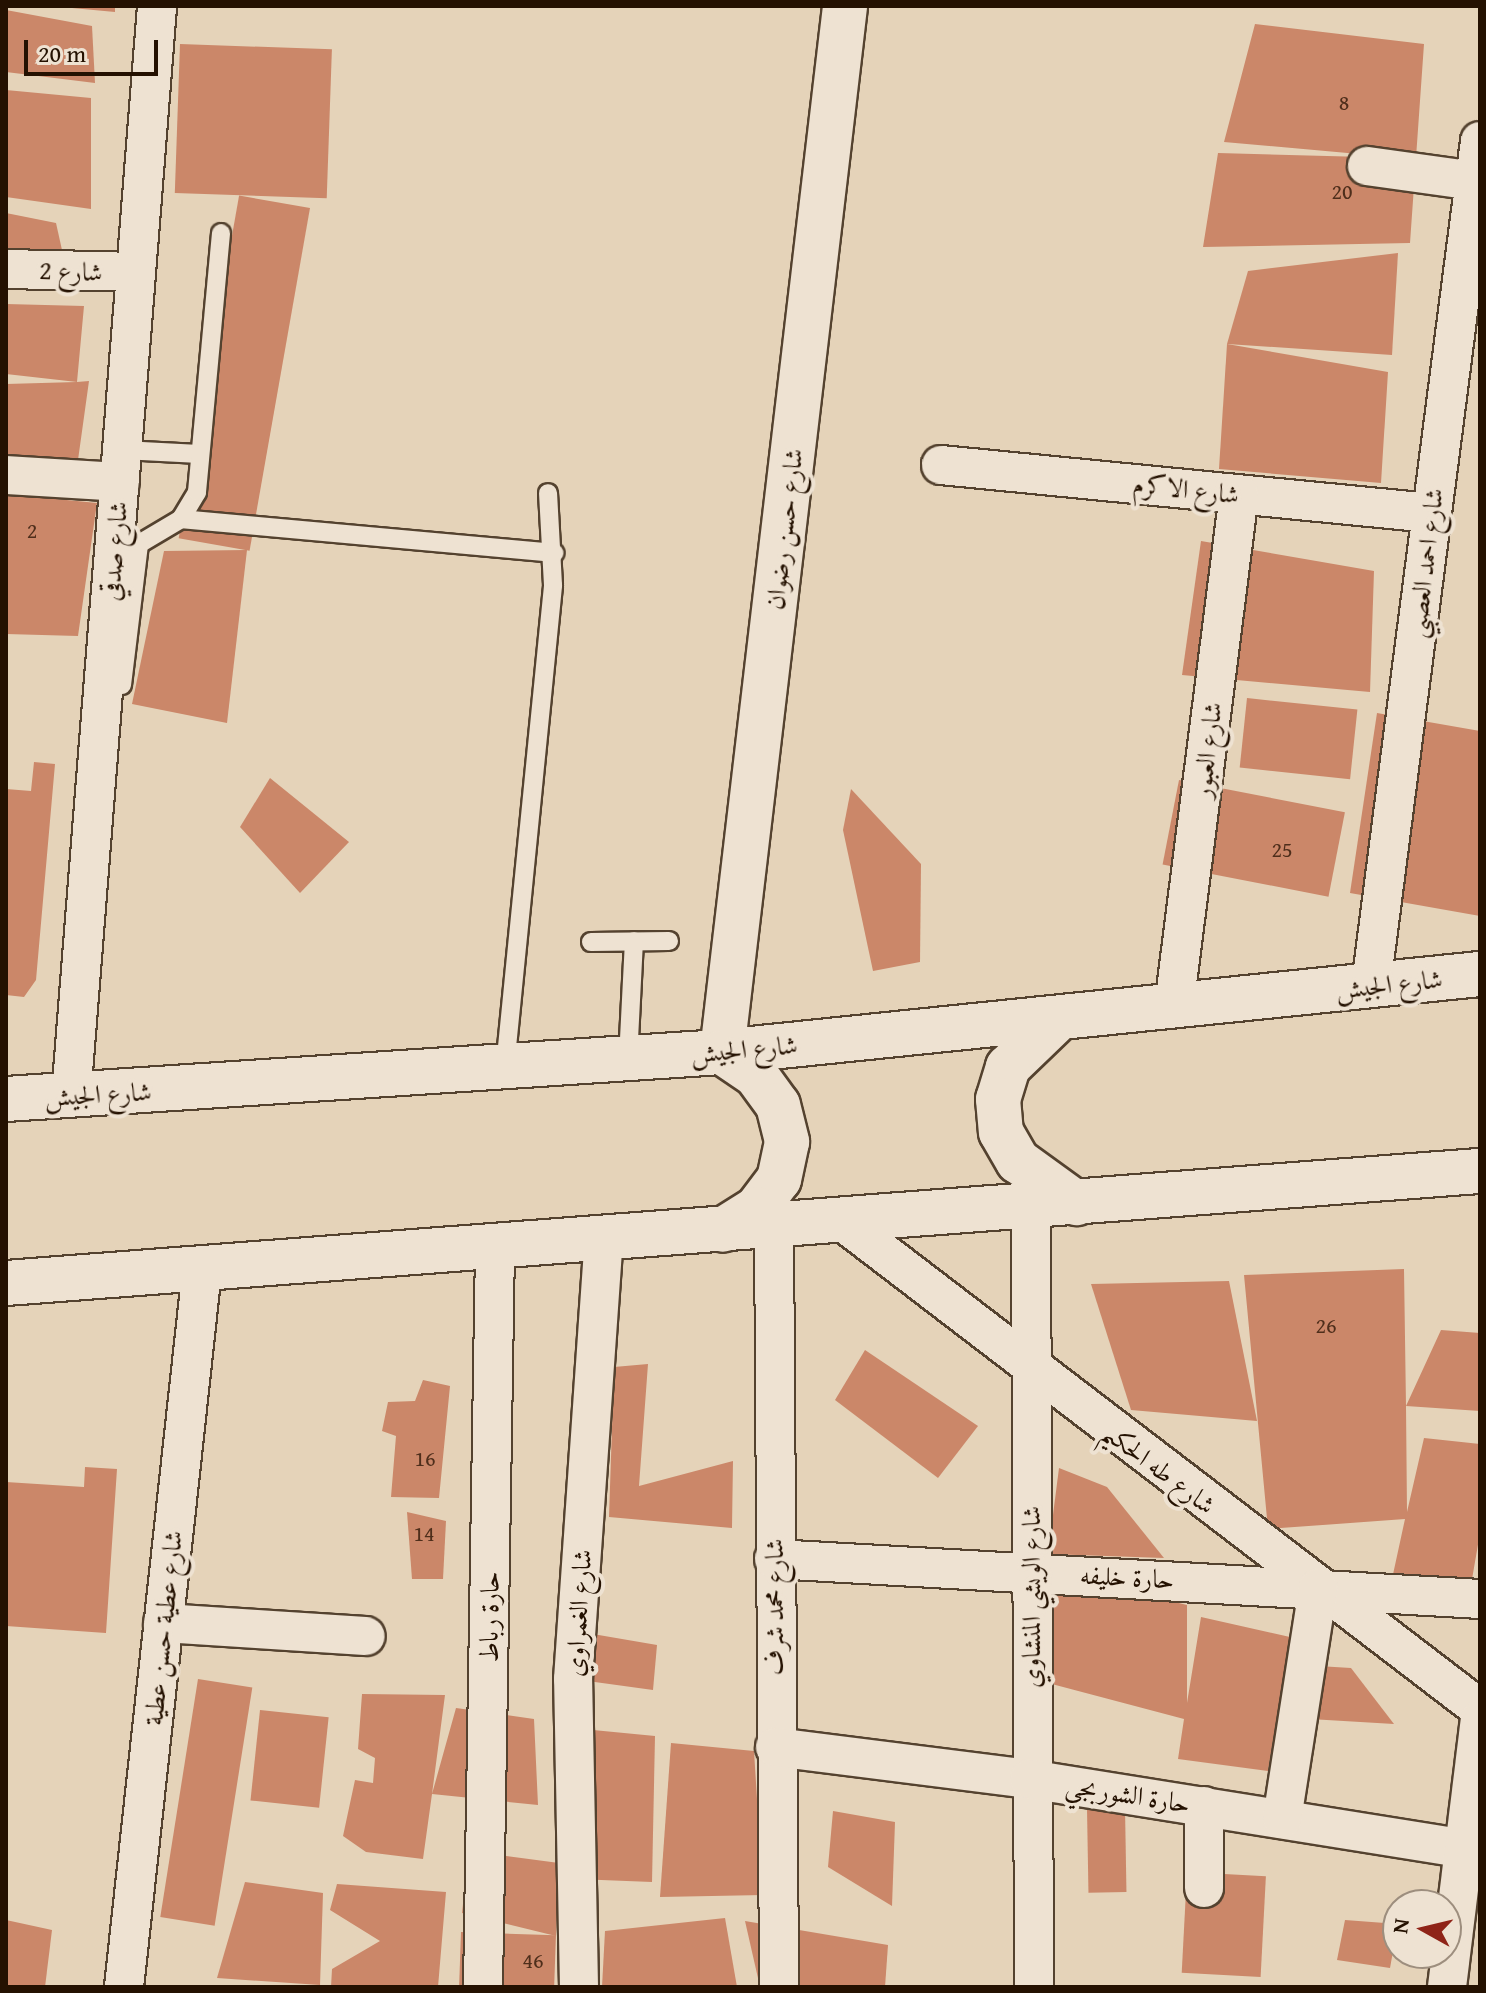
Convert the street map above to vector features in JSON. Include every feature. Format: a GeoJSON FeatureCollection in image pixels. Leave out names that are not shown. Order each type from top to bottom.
{"type":"FeatureCollection","features":[{"type":"Feature","properties":{"kind":"main road","name":"شارع حسن رضوان"},"geometry":{"type":"LineString","coordinates":[[722,1052],[845,6]]}},
{"type":"Feature","properties":{"kind":"main road","name":"شارع الجيش"},"geometry":{"type":"LineString","coordinates":[[6,1099],[722,1052],[1480,974]]}},
{"type":"Feature","properties":{"kind":"main road"},"geometry":{"type":"LineString","coordinates":[[1059,1018],[1008,1067],[998,1099],[1001,1132],[1018,1161],[1076,1203]]}},
{"type":"Feature","properties":{"kind":"main road"},"geometry":{"type":"LineString","coordinates":[[722,1052],[756,1075],[778,1105],[787,1142],[779,1179],[756,1209],[723,1230]]}},
{"type":"Feature","properties":{"kind":"main road"},"geometry":{"type":"LineString","coordinates":[[6,1283],[1480,1171]]}},
{"type":"Feature","properties":{"kind":"street","name":"شارع صدقي"},"geometry":{"type":"LineString","coordinates":[[71,1097],[157,6]]}},
{"type":"Feature","properties":{"kind":"street","name":"شارع احمد العصبي"},"geometry":{"type":"LineString","coordinates":[[1371,985],[1480,141]]}},
{"type":"Feature","properties":{"kind":"street"},"geometry":{"type":"LineString","coordinates":[[1367,166],[1475,181]]}},
{"type":"Feature","properties":{"kind":"street","name":"شارع 2"},"geometry":{"type":"LineString","coordinates":[[6,269],[136,272]]}},
{"type":"Feature","properties":{"kind":"street","name":"شارع الاكرم"},"geometry":{"type":"LineString","coordinates":[[941,465],[1432,513]]}},
{"type":"Feature","properties":{"kind":"street"},"geometry":{"type":"LineString","coordinates":[[6,475],[121,466]]}},
{"type":"Feature","properties":{"kind":"street","name":"شارع العبور"},"geometry":{"type":"LineString","coordinates":[[1174,1006],[1239,494]]}},
{"type":"Feature","properties":{"kind":"street","name":"شارع الويشي المنشاوي"},"geometry":{"type":"LineString","coordinates":[[1031,1206],[1033,1572],[1029,1779],[1034,1987]]}},
{"type":"Feature","properties":{"kind":"street","name":"شارع طه الحكيم"},"geometry":{"type":"LineString","coordinates":[[842,1221],[1030,1370],[1480,1709]]}},
{"type":"Feature","properties":{"kind":"street","name":"شارع محمد شرف"},"geometry":{"type":"LineString","coordinates":[[774,1226],[775,1747],[779,1987]]}},
{"type":"Feature","properties":{"kind":"street","name":"شارع الغمراوي"},"geometry":{"type":"LineString","coordinates":[[579,1987],[573,1679],[604,1239]]}},
{"type":"Feature","properties":{"kind":"street","name":"حارة رباط"},"geometry":{"type":"LineString","coordinates":[[483,1987],[495,1247]]}},
{"type":"Feature","properties":{"kind":"street","name":"شارع عطية حسن عطية"},"geometry":{"type":"LineString","coordinates":[[124,1987],[202,1270]]}},
{"type":"Feature","properties":{"kind":"street","name":"حارة خليفه"},"geometry":{"type":"LineString","coordinates":[[774,1559],[1480,1599]]}},
{"type":"Feature","properties":{"kind":"street"},"geometry":{"type":"LineString","coordinates":[[1282,1819],[1318,1588]]}},
{"type":"Feature","properties":{"kind":"street"},"geometry":{"type":"LineString","coordinates":[[163,1623],[366,1636]]}},
{"type":"Feature","properties":{"kind":"street"},"geometry":{"type":"LineString","coordinates":[[1447,1987],[1472,1850],[1480,1719]]}},
{"type":"Feature","properties":{"kind":"street","name":"حارة الشوربجي"},"geometry":{"type":"LineString","coordinates":[[775,1747],[1029,1779],[1472,1850]]}},
{"type":"Feature","properties":{"kind":"street"},"geometry":{"type":"LineString","coordinates":[[1204,1806],[1204,1888]]}},
{"type":"Feature","properties":{"kind":"lane"},"geometry":{"type":"LineString","coordinates":[[181,519],[197,492],[221,233]]}},
{"type":"Feature","properties":{"kind":"lane"},"geometry":{"type":"LineString","coordinates":[[121,466],[200,454]]}},
{"type":"Feature","properties":{"kind":"lane"},"geometry":{"type":"LineString","coordinates":[[505,1067],[554,553],[548,493]]}},
{"type":"Feature","properties":{"kind":"lane"},"geometry":{"type":"LineString","coordinates":[[122,688],[135,554],[145,535],[181,519],[554,553]]}},
{"type":"Feature","properties":{"kind":"lane"},"geometry":{"type":"LineString","coordinates":[[628,1059],[634,941]]}},
{"type":"Feature","properties":{"kind":"lane"},"geometry":{"type":"LineString","coordinates":[[591,942],[669,941]]}},
{"type":"Feature","properties":{"kind":"building"},"geometry":{"type":"Polygon","coordinates":[[[115,6],[115,12],[72,8],[115,6]]]}},
{"type":"Feature","properties":{"kind":"building"},"geometry":{"type":"Polygon","coordinates":[[[6,10],[92,26],[95,83],[6,72],[6,10]]]}},
{"type":"Feature","properties":{"kind":"building"},"geometry":{"type":"Polygon","coordinates":[[[1255,24],[1424,44],[1410,243],[1203,247],[1218,153],[1403,158],[1224,142],[1255,24]]]}},
{"type":"Feature","properties":{"kind":"building"},"geometry":{"type":"Polygon","coordinates":[[[180,44],[332,49],[327,198],[175,193],[180,44]]]}},
{"type":"Feature","properties":{"kind":"building"},"geometry":{"type":"Polygon","coordinates":[[[6,90],[91,98],[91,209],[6,197],[6,90]]]}},
{"type":"Feature","properties":{"kind":"building"},"geometry":{"type":"Polygon","coordinates":[[[239,195],[310,208],[250,551],[179,538],[239,195]]]}},
{"type":"Feature","properties":{"kind":"building"},"geometry":{"type":"Polygon","coordinates":[[[6,213],[56,223],[70,286],[6,285],[6,213]]]}},
{"type":"Feature","properties":{"kind":"building"},"geometry":{"type":"Polygon","coordinates":[[[1398,253],[1392,355],[1227,344],[1248,271],[1398,253]]]}},
{"type":"Feature","properties":{"kind":"building"},"geometry":{"type":"Polygon","coordinates":[[[6,304],[84,306],[77,382],[6,374],[6,304]]]}},
{"type":"Feature","properties":{"kind":"building"},"geometry":{"type":"Polygon","coordinates":[[[1227,344],[1388,372],[1381,483],[1219,469],[1227,344]]]}},
{"type":"Feature","properties":{"kind":"building"},"geometry":{"type":"Polygon","coordinates":[[[89,381],[78,460],[6,459],[6,384],[89,381]]]}},
{"type":"Feature","properties":{"kind":"building"},"geometry":{"type":"Polygon","coordinates":[[[6,494],[97,503],[78,636],[6,634],[6,494]]]}},
{"type":"Feature","properties":{"kind":"building"},"geometry":{"type":"Polygon","coordinates":[[[1201,541],[1374,571],[1370,692],[1182,675],[1201,541]]]}},
{"type":"Feature","properties":{"kind":"building"},"geometry":{"type":"Polygon","coordinates":[[[247,550],[227,723],[132,704],[164,551],[247,550]]]}},
{"type":"Feature","properties":{"kind":"building"},"geometry":{"type":"Polygon","coordinates":[[[1247,698],[1357,710],[1350,779],[1240,768],[1247,698]]]}},
{"type":"Feature","properties":{"kind":"building"},"geometry":{"type":"Polygon","coordinates":[[[1377,713],[1480,731],[1480,916],[1350,893],[1377,713]]]}},
{"type":"Feature","properties":{"kind":"building"},"geometry":{"type":"Polygon","coordinates":[[[34,762],[55,764],[36,980],[24,997],[6,995],[6,789],[31,791],[34,762]]]}},
{"type":"Feature","properties":{"kind":"building"},"geometry":{"type":"Polygon","coordinates":[[[270,778],[349,842],[300,893],[240,827],[270,778]]]}},
{"type":"Feature","properties":{"kind":"building"},"geometry":{"type":"Polygon","coordinates":[[[1179,780],[1345,812],[1328,897],[1163,864],[1179,780]]]}},
{"type":"Feature","properties":{"kind":"building"},"geometry":{"type":"Polygon","coordinates":[[[851,789],[921,864],[920,962],[873,971],[843,830],[851,789]]]}},
{"type":"Feature","properties":{"kind":"building"},"geometry":{"type":"Polygon","coordinates":[[[1404,1269],[1407,1512],[1424,1438],[1480,1444],[1480,1533],[1471,1585],[1392,1579],[1405,1519],[1268,1529],[1244,1275],[1404,1269]]]}},
{"type":"Feature","properties":{"kind":"building"},"geometry":{"type":"Polygon","coordinates":[[[1229,1281],[1257,1421],[1131,1410],[1091,1284],[1229,1281]]]}},
{"type":"Feature","properties":{"kind":"building"},"geometry":{"type":"Polygon","coordinates":[[[1441,1330],[1480,1333],[1480,1411],[1406,1406],[1441,1330]]]}},
{"type":"Feature","properties":{"kind":"building"},"geometry":{"type":"Polygon","coordinates":[[[865,1350],[978,1426],[938,1478],[835,1400],[865,1350]]]}},
{"type":"Feature","properties":{"kind":"building"},"geometry":{"type":"Polygon","coordinates":[[[648,1364],[639,1486],[733,1461],[732,1528],[609,1517],[614,1367],[648,1364]]]}},
{"type":"Feature","properties":{"kind":"building"},"geometry":{"type":"Polygon","coordinates":[[[423,1380],[450,1386],[439,1498],[391,1497],[396,1436],[382,1431],[388,1402],[415,1401],[423,1380]]]}},
{"type":"Feature","properties":{"kind":"building"},"geometry":{"type":"Polygon","coordinates":[[[85,1467],[117,1469],[106,1633],[6,1626],[6,1482],[84,1487],[85,1467]]]}},
{"type":"Feature","properties":{"kind":"building"},"geometry":{"type":"Polygon","coordinates":[[[1059,1468],[1107,1487],[1164,1558],[1048,1554],[1059,1468]]]}},
{"type":"Feature","properties":{"kind":"building"},"geometry":{"type":"Polygon","coordinates":[[[407,1512],[446,1521],[443,1579],[412,1579],[407,1512]]]}},
{"type":"Feature","properties":{"kind":"building"},"geometry":{"type":"Polygon","coordinates":[[[1056,1573],[1187,1605],[1187,1703],[1201,1617],[1290,1637],[1268,1771],[1178,1759],[1184,1719],[1048,1683],[1056,1573]]]}},
{"type":"Feature","properties":{"kind":"building"},"geometry":{"type":"Polygon","coordinates":[[[587,1633],[657,1645],[653,1690],[573,1679],[587,1633]]]}},
{"type":"Feature","properties":{"kind":"building"},"geometry":{"type":"Polygon","coordinates":[[[1318,1666],[1351,1668],[1394,1724],[1310,1719],[1318,1666]]]}},
{"type":"Feature","properties":{"kind":"building"},"geometry":{"type":"Polygon","coordinates":[[[198,1679],[252,1688],[215,1926],[160,1917],[198,1679]]]}},
{"type":"Feature","properties":{"kind":"building"},"geometry":{"type":"Polygon","coordinates":[[[362,1694],[445,1695],[423,1859],[366,1852],[343,1836],[355,1780],[373,1783],[375,1758],[358,1749],[362,1694]]]}},
{"type":"Feature","properties":{"kind":"building"},"geometry":{"type":"Polygon","coordinates":[[[456,1708],[534,1719],[538,1805],[432,1794],[456,1708]]]}},
{"type":"Feature","properties":{"kind":"building"},"geometry":{"type":"Polygon","coordinates":[[[260,1710],[329,1717],[319,1808],[250,1801],[260,1710]]]}},
{"type":"Feature","properties":{"kind":"building"},"geometry":{"type":"Polygon","coordinates":[[[593,1730],[655,1736],[652,1882],[576,1879],[593,1730]]]}},
{"type":"Feature","properties":{"kind":"building"},"geometry":{"type":"Polygon","coordinates":[[[671,1743],[754,1751],[763,1895],[660,1897],[671,1743]]]}},
{"type":"Feature","properties":{"kind":"building"},"geometry":{"type":"Polygon","coordinates":[[[1125,1808],[1126,1892],[1088,1893],[1087,1809],[1125,1808]]]}},
{"type":"Feature","properties":{"kind":"building"},"geometry":{"type":"Polygon","coordinates":[[[833,1811],[895,1822],[892,1906],[828,1867],[833,1811]]]}},
{"type":"Feature","properties":{"kind":"building"},"geometry":{"type":"Polygon","coordinates":[[[469,1851],[559,1863],[556,1936],[462,1913],[469,1851]]]}},
{"type":"Feature","properties":{"kind":"building"},"geometry":{"type":"Polygon","coordinates":[[[1187,1872],[1266,1876],[1261,1977],[1182,1973],[1187,1872]]]}},
{"type":"Feature","properties":{"kind":"building"},"geometry":{"type":"Polygon","coordinates":[[[245,1882],[323,1893],[320,1985],[217,1978],[245,1882]]]}},
{"type":"Feature","properties":{"kind":"building"},"geometry":{"type":"Polygon","coordinates":[[[337,1884],[446,1892],[438,1987],[331,1987],[332,1969],[380,1941],[330,1910],[337,1884]]]}},
{"type":"Feature","properties":{"kind":"building"},"geometry":{"type":"Polygon","coordinates":[[[725,1918],[737,1987],[602,1987],[605,1931],[725,1918]]]}},
{"type":"Feature","properties":{"kind":"building"},"geometry":{"type":"Polygon","coordinates":[[[6,1920],[52,1930],[45,1987],[6,1987],[6,1920]]]}},
{"type":"Feature","properties":{"kind":"building"},"geometry":{"type":"Polygon","coordinates":[[[1345,1920],[1382,1923],[1382,1967],[1337,1960],[1345,1920]]]}},
{"type":"Feature","properties":{"kind":"building"},"geometry":{"type":"Polygon","coordinates":[[[745,1921],[888,1945],[885,1987],[760,1987],[745,1921]]]}},
{"type":"Feature","properties":{"kind":"building"},"geometry":{"type":"Polygon","coordinates":[[[461,1932],[556,1935],[554,1987],[459,1987],[461,1932]]]}}]}
